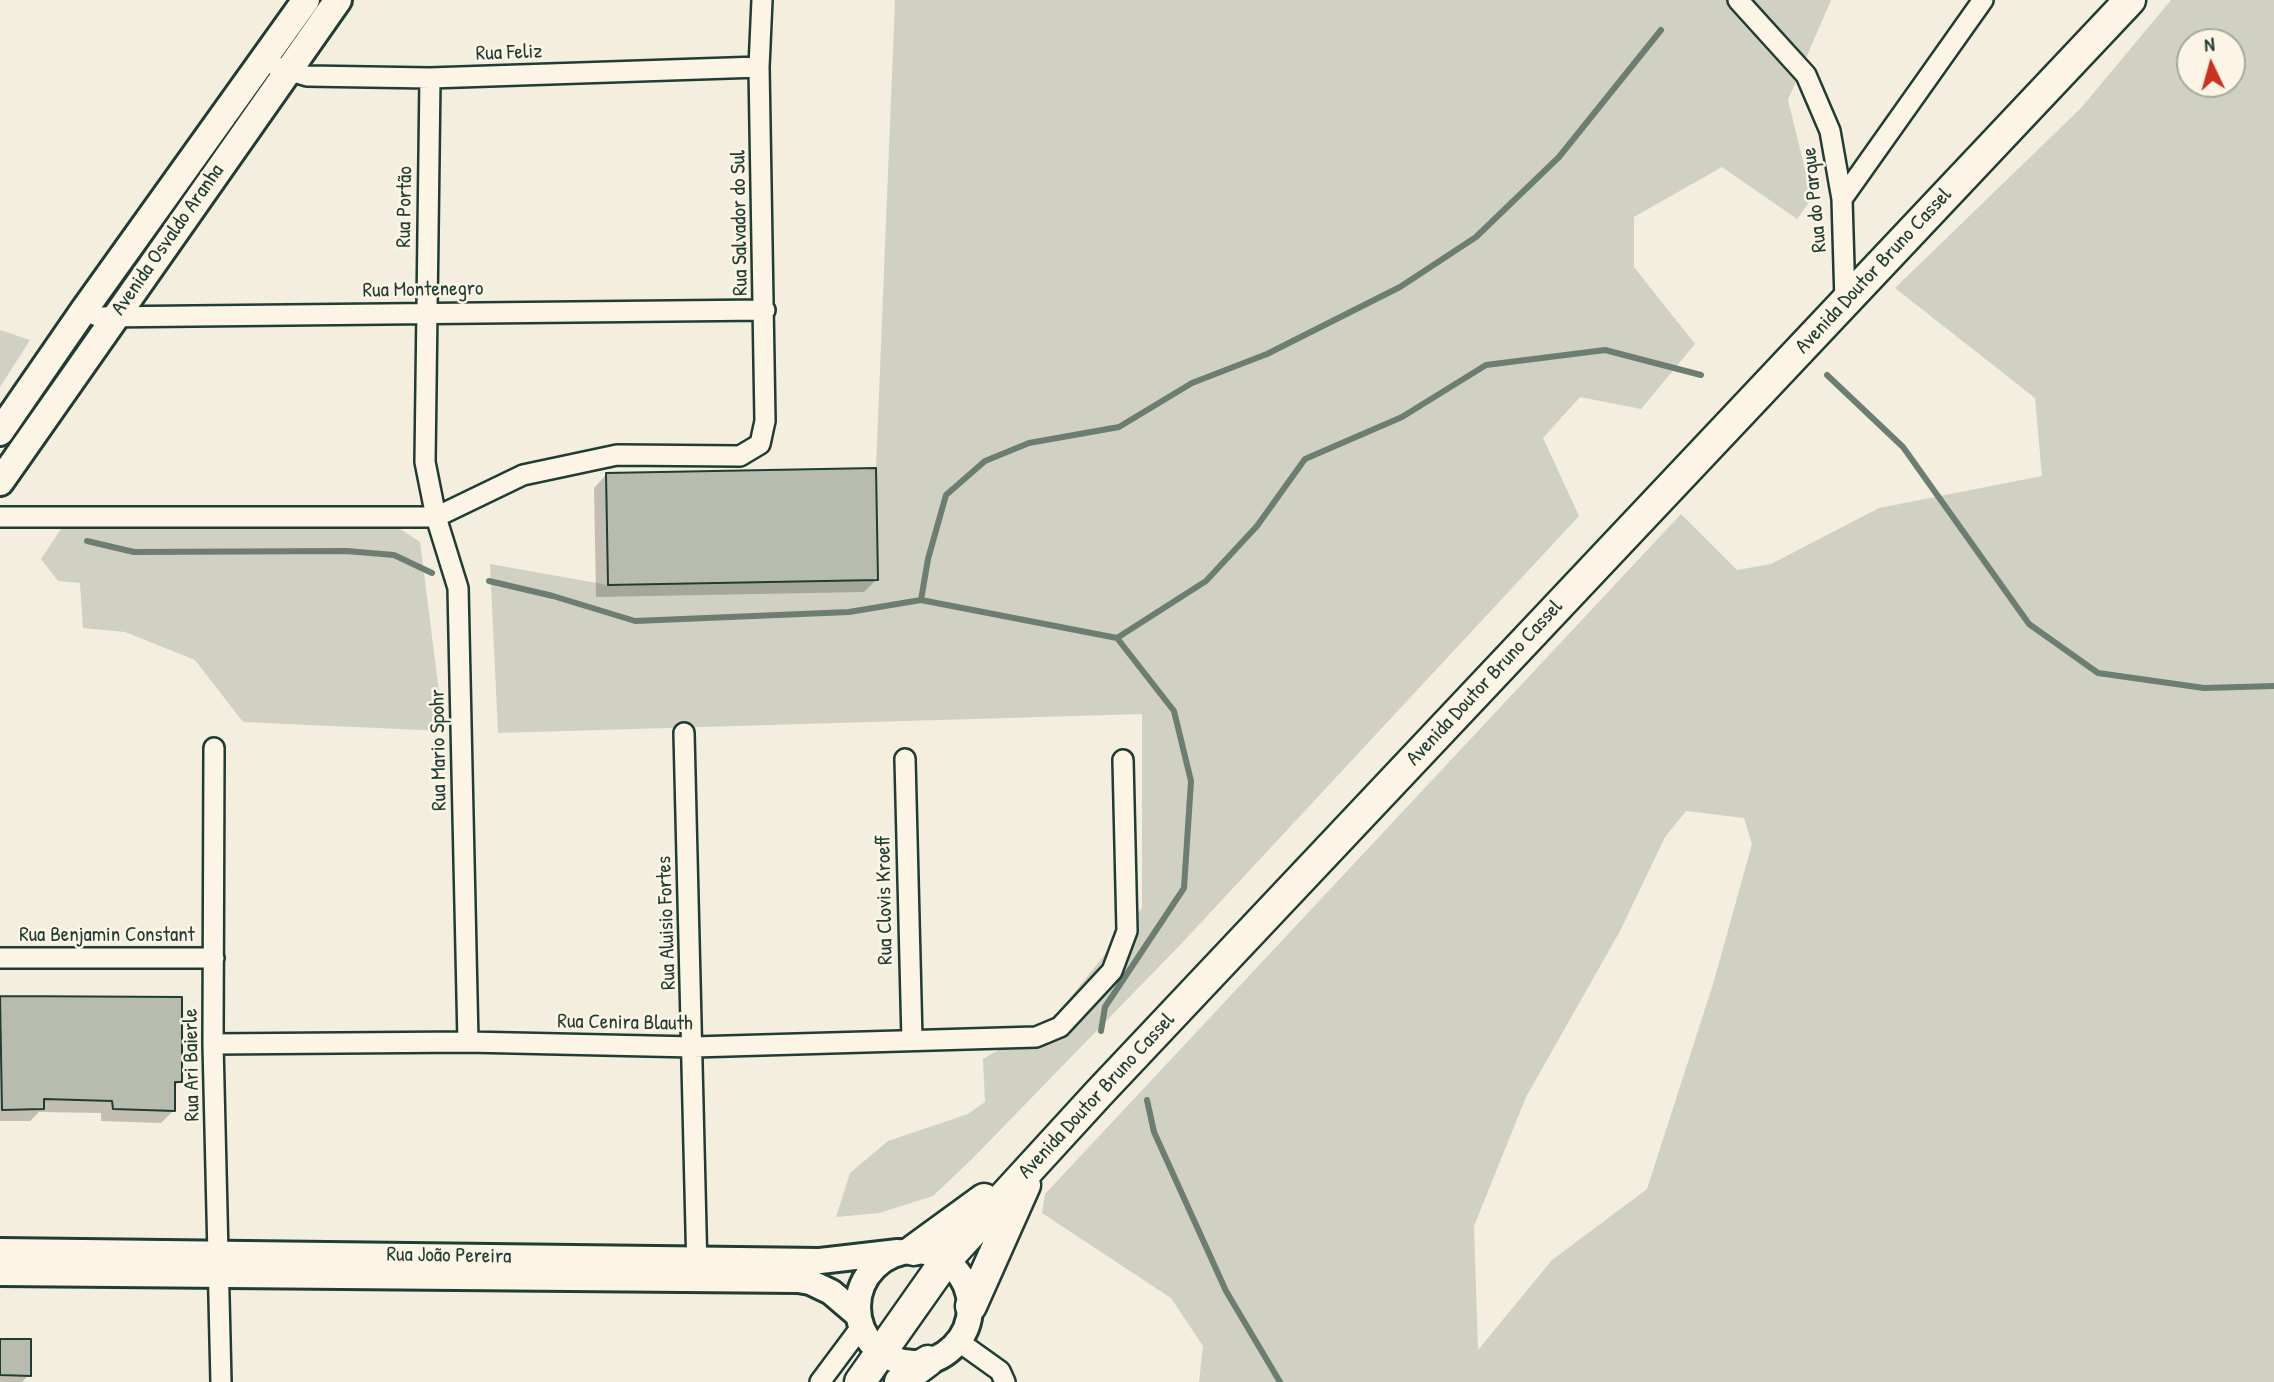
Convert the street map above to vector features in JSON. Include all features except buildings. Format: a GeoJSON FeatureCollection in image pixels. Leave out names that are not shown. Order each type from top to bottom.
{"type":"FeatureCollection","features":[{"type":"Feature","properties":{"kind":"main road","name":"Avenida Osvaldo Aranha"},"geometry":{"type":"LineString","coordinates":[[0,481],[116,317],[275,64],[306,0]]}},
{"type":"Feature","properties":{"kind":"main road","name":"Avenida Osvaldo Aranha"},"geometry":{"type":"LineString","coordinates":[[0,432],[83,310],[275,64],[338,0]]}},
{"type":"Feature","properties":{"kind":"main road","name":"Avenida Doutor Bruno Cassel"},"geometry":{"type":"LineString","coordinates":[[860,1382],[946,1260],[1035,1162],[2130,0]]}},
{"type":"Feature","properties":{"kind":"main road"},"geometry":{"type":"LineString","coordinates":[[906,1251],[1035,1162]]}},
{"type":"Feature","properties":{"kind":"main road"},"geometry":{"type":"LineString","coordinates":[[971,1306],[1035,1162]]}},
{"type":"Feature","properties":{"kind":"main road"},"geometry":{"type":"LineString","coordinates":[[900,1382],[928,1362]]}},
{"type":"Feature","properties":{"kind":"street","name":"Rua Salvador do Sul"},"geometry":{"type":"LineString","coordinates":[[436,517],[523,475],[536,472],[617,455],[740,456],[760,444],[765,421],[759,67],[762,0]]}},
{"type":"Feature","properties":{"kind":"street","name":"Rua do Parque"},"geometry":{"type":"LineString","coordinates":[[1738,0],[1806,75],[1830,131],[1842,199],[1845,301]]}},
{"type":"Feature","properties":{"kind":"street"},"geometry":{"type":"LineString","coordinates":[[1842,199],[1983,0]]}},
{"type":"Feature","properties":{"kind":"street","name":"Rua Feliz"},"geometry":{"type":"LineString","coordinates":[[275,64],[307,76],[430,78],[759,67]]}},
{"type":"Feature","properties":{"kind":"street","name":"Rua Portão"},"geometry":{"type":"LineString","coordinates":[[425,462],[430,78]]}},
{"type":"Feature","properties":{"kind":"street","name":"Rua Montenegro"},"geometry":{"type":"LineString","coordinates":[[83,310],[99,317],[765,310]]}},
{"type":"Feature","properties":{"kind":"street","name":"Rua Mario Spohr"},"geometry":{"type":"LineString","coordinates":[[425,462],[436,517],[458,588],[468,1042]]}},
{"type":"Feature","properties":{"kind":"street"},"geometry":{"type":"LineString","coordinates":[[0,517],[436,517]]}},
{"type":"Feature","properties":{"kind":"street","name":"Rua Aluisio Fortes"},"geometry":{"type":"LineString","coordinates":[[684,733],[694,1047],[697,1269]]}},
{"type":"Feature","properties":{"kind":"street","name":"Rua Ari Baierle"},"geometry":{"type":"LineString","coordinates":[[214,748],[213,1044],[221,1382]]}},
{"type":"Feature","properties":{"kind":"street","name":"Rua Clovis Kroeff"},"geometry":{"type":"LineString","coordinates":[[905,759],[912,1040]]}},
{"type":"Feature","properties":{"kind":"street","name":"Rua Cenira Blauth"},"geometry":{"type":"LineString","coordinates":[[213,1044],[468,1042],[694,1047],[1035,1037],[1060,1027],[1112,971],[1127,931],[1123,760]]}},
{"type":"Feature","properties":{"kind":"street","name":"Rua Benjamin Constant"},"geometry":{"type":"LineString","coordinates":[[0,958],[214,958]]}},
{"type":"Feature","properties":{"kind":"street","name":"Rua João Pereira"},"geometry":{"type":"LineString","coordinates":[[0,1251],[218,1264],[697,1269],[820,1261],[906,1251]]}},
{"type":"Feature","properties":{"kind":"street"},"geometry":{"type":"LineString","coordinates":[[820,1382],[859,1321],[860,1288],[875,1266],[906,1251],[930,1252],[946,1260],[958,1271],[968,1288],[971,1306],[968,1325],[958,1341],[945,1354],[928,1362],[909,1363],[891,1358],[880,1350]]}},
{"type":"Feature","properties":{"kind":"street","name":"Rua João Pereira"},"geometry":{"type":"LineString","coordinates":[[0,1273],[218,1264]]}},
{"type":"Feature","properties":{"kind":"street","name":"Rua João Pereira"},"geometry":{"type":"LineString","coordinates":[[697,1269],[810,1282],[831,1292],[859,1321],[867,1339],[880,1350]]}},
{"type":"Feature","properties":{"kind":"street"},"geometry":{"type":"LineString","coordinates":[[958,1341],[1000,1371],[1005,1382]]}},
{"type":"Feature","properties":{"kind":"shaded area"},"geometry":{"type":"Polygon","coordinates":[[[895,0],[1831,0],[1788,100],[1812,198],[1797,219],[1722,167],[1634,217],[1634,267],[1695,344],[1641,409],[1580,397],[1543,438],[1579,516],[1182,943],[933,1196],[879,1213],[836,1217],[850,1173],[888,1141],[968,1114],[985,1102],[983,1059],[1054,1018],[1142,908],[1142,714],[498,733],[490,564],[608,585],[878,580],[876,468],[895,0]]]}},
{"type":"Feature","properties":{"kind":"shaded area"},"geometry":{"type":"Polygon","coordinates":[[[2171,0],[2274,0],[2274,1382],[1199,1382],[1203,1346],[1171,1298],[1042,1213],[1045,1194],[1681,514],[1737,570],[1771,564],[1879,508],[2042,476],[2035,398],[1895,288],[2081,108],[2171,0]],[[1686,811],[1665,837],[1620,931],[1526,1097],[1474,1226],[1478,1350],[1552,1260],[1647,1189],[1714,981],[1752,844],[1744,818],[1686,811]]]}},
{"type":"Feature","properties":{"kind":"shaded area"},"geometry":{"type":"Polygon","coordinates":[[[0,330],[30,340],[0,387],[0,330]]]}},
{"type":"Feature","properties":{"kind":"shaded area"},"geometry":{"type":"Polygon","coordinates":[[[362,519],[400,529],[420,542],[444,731],[243,722],[195,660],[125,632],[83,628],[80,583],[58,581],[41,559],[63,526],[362,519]]]}},
{"type":"Feature","properties":{"kind":"waterway"},"geometry":{"type":"LineString","coordinates":[[921,600],[928,559],[946,495],[985,461],[1029,443],[1119,427],[1192,383],[1267,354],[1400,287],[1476,237],[1559,157],[1661,30]]}},
{"type":"Feature","properties":{"kind":"waterway"},"geometry":{"type":"LineString","coordinates":[[1117,638],[1206,581],[1257,526],[1305,459],[1402,417],[1486,365],[1605,350],[1701,375]]}},
{"type":"Feature","properties":{"kind":"waterway"},"geometry":{"type":"LineString","coordinates":[[1827,375],[1903,447],[2029,624],[2098,673],[2204,688],[2274,686]]}},
{"type":"Feature","properties":{"kind":"waterway"},"geometry":{"type":"LineString","coordinates":[[87,541],[134,552],[346,551],[394,555],[432,573]]}},
{"type":"Feature","properties":{"kind":"waterway"},"geometry":{"type":"LineString","coordinates":[[489,581],[553,596],[635,621],[849,612],[921,600],[1117,638],[1174,711],[1191,781],[1184,888],[1105,1007],[1101,1031]]}},
{"type":"Feature","properties":{"kind":"waterway"},"geometry":{"type":"LineString","coordinates":[[1147,1100],[1154,1132],[1226,1291],[1280,1382]]}}]}
